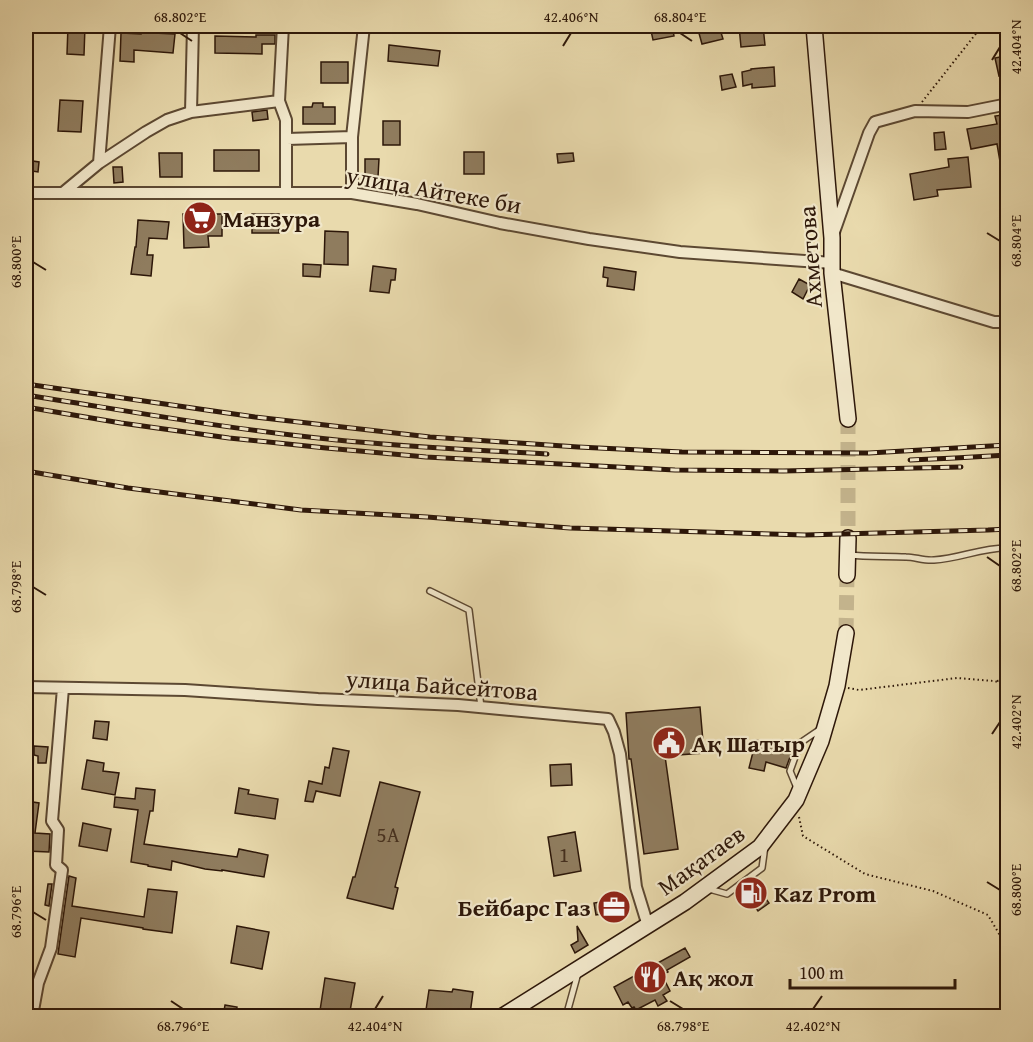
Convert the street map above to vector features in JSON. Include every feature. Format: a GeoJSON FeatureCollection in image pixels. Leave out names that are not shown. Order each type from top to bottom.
{"type":"FeatureCollection","features":[{"type":"Feature","properties":{"kind":"main road","name":"Ахметова"},"geometry":{"type":"LineString","coordinates":[[814,26],[832,238],[832,268],[848,419]]}},
{"type":"Feature","properties":{"kind":"main road"},"geometry":{"type":"LineString","coordinates":[[847,575],[848,538]]}},
{"type":"Feature","properties":{"kind":"main road","name":"Мақатаев"},"geometry":{"type":"LineString","coordinates":[[503,1017],[648,926],[760,847],[797,796],[821,741],[837,686],[846,633]]}},
{"type":"Feature","properties":{"kind":"street"},"geometry":{"type":"LineString","coordinates":[[99,163],[110,26]]}},
{"type":"Feature","properties":{"kind":"street"},"geometry":{"type":"LineString","coordinates":[[192,112],[193,26]]}},
{"type":"Feature","properties":{"kind":"street"},"geometry":{"type":"LineString","coordinates":[[283,26],[279,101],[286,120],[286,192]]}},
{"type":"Feature","properties":{"kind":"street"},"geometry":{"type":"LineString","coordinates":[[352,193],[352,137],[364,26]]}},
{"type":"Feature","properties":{"kind":"street"},"geometry":{"type":"LineString","coordinates":[[64,192],[99,163],[167,120],[192,112],[279,101]]}},
{"type":"Feature","properties":{"kind":"street"},"geometry":{"type":"LineString","coordinates":[[832,238],[869,133],[875,122],[915,111],[968,112],[1008,104]]}},
{"type":"Feature","properties":{"kind":"street"},"geometry":{"type":"LineString","coordinates":[[287,139],[352,137]]}},
{"type":"Feature","properties":{"kind":"street","name":"улица Айтеке би"},"geometry":{"type":"LineString","coordinates":[[26,193],[352,193],[589,239],[680,252],[832,268],[994,322],[1008,322]]}},
{"type":"Feature","properties":{"kind":"street","name":"улица Байсейтова"},"geometry":{"type":"LineString","coordinates":[[26,687],[185,690],[481,707],[608,719],[620,754],[636,887],[648,926]]}},
{"type":"Feature","properties":{"kind":"street"},"geometry":{"type":"LineString","coordinates":[[32,1017],[38,983],[51,948],[62,870],[56,864],[58,830],[52,821],[63,688]]}},
{"type":"Feature","properties":{"kind":"lane"},"geometry":{"type":"LineString","coordinates":[[848,555],[933,560],[964,556],[998,547],[1008,548]]}},
{"type":"Feature","properties":{"kind":"lane"},"geometry":{"type":"LineString","coordinates":[[430,591],[469,610],[481,707]]}},
{"type":"Feature","properties":{"kind":"lane"},"geometry":{"type":"LineString","coordinates":[[561,1017],[567,1013],[579,969]]}},
{"type":"Feature","properties":{"kind":"lane"},"geometry":{"type":"LineString","coordinates":[[519,1006],[539,1017]]}},
{"type":"Feature","properties":{"kind":"path"},"geometry":{"type":"LineString","coordinates":[[915,111],[982,26]]}},
{"type":"Feature","properties":{"kind":"path"},"geometry":{"type":"LineString","coordinates":[[837,686],[859,690],[957,678],[994,681],[1008,679]]}},
{"type":"Feature","properties":{"kind":"path"},"geometry":{"type":"LineString","coordinates":[[994,681],[1008,686]]}},
{"type":"Feature","properties":{"kind":"path"},"geometry":{"type":"LineString","coordinates":[[797,796],[804,836],[865,874],[933,891],[988,915],[1008,949]]}},
{"type":"Feature","properties":{"kind":"building"},"geometry":{"type":"Polygon","coordinates":[[[68,26],[85,26],[84,55],[67,54],[68,26]]]}},
{"type":"Feature","properties":{"kind":"building"},"geometry":{"type":"Polygon","coordinates":[[[650,26],[672,26],[674,36],[653,40],[650,26]]]}},
{"type":"Feature","properties":{"kind":"building"},"geometry":{"type":"Polygon","coordinates":[[[697,26],[719,26],[723,39],[702,44],[697,26]]]}},
{"type":"Feature","properties":{"kind":"building"},"geometry":{"type":"Polygon","coordinates":[[[739,26],[763,26],[765,45],[741,47],[739,26]]]}},
{"type":"Feature","properties":{"kind":"building"},"geometry":{"type":"Polygon","coordinates":[[[141,27],[154,28],[154,33],[175,34],[173,53],[134,50],[134,62],[120,61],[121,33],[141,34],[141,27]]]}},
{"type":"Feature","properties":{"kind":"building"},"geometry":{"type":"Polygon","coordinates":[[[256,35],[275,35],[275,44],[262,44],[262,54],[215,53],[215,36],[256,37],[256,35]]]}},
{"type":"Feature","properties":{"kind":"building"},"geometry":{"type":"Polygon","coordinates":[[[389,45],[440,51],[438,66],[388,61],[389,45]]]}},
{"type":"Feature","properties":{"kind":"building"},"geometry":{"type":"Polygon","coordinates":[[[1005,56],[1008,74],[999,76],[995,58],[1005,56]]]}},
{"type":"Feature","properties":{"kind":"building"},"geometry":{"type":"Polygon","coordinates":[[[321,62],[348,62],[348,83],[321,83],[321,62]]]}},
{"type":"Feature","properties":{"kind":"building"},"geometry":{"type":"Polygon","coordinates":[[[774,67],[775,86],[752,88],[752,84],[743,86],[742,72],[774,67]]]}},
{"type":"Feature","properties":{"kind":"building"},"geometry":{"type":"Polygon","coordinates":[[[732,74],[736,87],[722,90],[720,76],[732,74]]]}},
{"type":"Feature","properties":{"kind":"building"},"geometry":{"type":"Polygon","coordinates":[[[60,100],[83,101],[81,132],[58,131],[60,100]]]}},
{"type":"Feature","properties":{"kind":"building"},"geometry":{"type":"Polygon","coordinates":[[[313,103],[323,103],[323,107],[335,107],[335,124],[303,124],[303,107],[312,107],[313,103]]]}},
{"type":"Feature","properties":{"kind":"building"},"geometry":{"type":"Polygon","coordinates":[[[267,110],[268,119],[253,121],[252,112],[267,110]]]}},
{"type":"Feature","properties":{"kind":"building"},"geometry":{"type":"Polygon","coordinates":[[[1008,114],[1008,179],[1003,179],[997,144],[971,149],[967,129],[997,124],[995,116],[1008,114]]]}},
{"type":"Feature","properties":{"kind":"building"},"geometry":{"type":"Polygon","coordinates":[[[383,121],[400,121],[400,145],[383,145],[383,121]]]}},
{"type":"Feature","properties":{"kind":"building"},"geometry":{"type":"Polygon","coordinates":[[[944,132],[946,149],[935,150],[934,133],[944,132]]]}},
{"type":"Feature","properties":{"kind":"building"},"geometry":{"type":"Polygon","coordinates":[[[214,150],[259,150],[259,171],[214,171],[214,150]]]}},
{"type":"Feature","properties":{"kind":"building"},"geometry":{"type":"Polygon","coordinates":[[[464,152],[484,152],[484,174],[464,174],[464,152]]]}},
{"type":"Feature","properties":{"kind":"building"},"geometry":{"type":"Polygon","coordinates":[[[159,153],[182,153],[182,177],[160,177],[159,153]]]}},
{"type":"Feature","properties":{"kind":"building"},"geometry":{"type":"Polygon","coordinates":[[[573,153],[574,161],[558,163],[557,154],[573,153]]]}},
{"type":"Feature","properties":{"kind":"building"},"geometry":{"type":"Polygon","coordinates":[[[968,157],[971,187],[937,190],[938,196],[914,200],[910,174],[949,167],[948,159],[968,157]]]}},
{"type":"Feature","properties":{"kind":"building"},"geometry":{"type":"Polygon","coordinates":[[[365,159],[379,159],[378,177],[365,177],[365,159]]]}},
{"type":"Feature","properties":{"kind":"building"},"geometry":{"type":"Polygon","coordinates":[[[26,160],[39,162],[38,172],[26,170],[26,160]]]}},
{"type":"Feature","properties":{"kind":"building"},"geometry":{"type":"Polygon","coordinates":[[[113,167],[122,167],[123,182],[114,183],[113,167]]]}},
{"type":"Feature","properties":{"kind":"building"},"geometry":{"type":"Polygon","coordinates":[[[183,214],[222,214],[222,236],[208,236],[209,247],[184,248],[183,214]]]}},
{"type":"Feature","properties":{"kind":"building"},"geometry":{"type":"Polygon","coordinates":[[[252,214],[279,214],[279,233],[252,233],[252,214]]]}},
{"type":"Feature","properties":{"kind":"building"},"geometry":{"type":"Polygon","coordinates":[[[138,220],[169,222],[167,239],[149,238],[147,255],[153,255],[151,276],[131,274],[138,220]]]}},
{"type":"Feature","properties":{"kind":"building"},"geometry":{"type":"Polygon","coordinates":[[[325,231],[348,232],[348,265],[324,264],[325,231]]]}},
{"type":"Feature","properties":{"kind":"building"},"geometry":{"type":"Polygon","coordinates":[[[303,264],[321,265],[320,277],[303,276],[303,264]]]}},
{"type":"Feature","properties":{"kind":"building"},"geometry":{"type":"Polygon","coordinates":[[[373,266],[396,269],[395,280],[391,280],[389,293],[370,291],[373,266]]]}},
{"type":"Feature","properties":{"kind":"building"},"geometry":{"type":"Polygon","coordinates":[[[604,267],[636,272],[634,290],[607,286],[608,278],[603,277],[604,267]]]}},
{"type":"Feature","properties":{"kind":"building"},"geometry":{"type":"Polygon","coordinates":[[[799,279],[810,285],[803,299],[792,292],[799,279]]]}},
{"type":"Feature","properties":{"kind":"building"},"geometry":{"type":"Polygon","coordinates":[[[700,707],[704,753],[665,756],[678,849],[644,854],[631,759],[629,759],[626,713],[700,707]]]}},
{"type":"Feature","properties":{"kind":"building"},"geometry":{"type":"Polygon","coordinates":[[[95,721],[109,722],[107,740],[93,738],[95,721]]]}},
{"type":"Feature","properties":{"kind":"building"},"geometry":{"type":"Polygon","coordinates":[[[756,740],[793,749],[786,768],[766,762],[764,771],[749,768],[756,740]]]}},
{"type":"Feature","properties":{"kind":"building"},"geometry":{"type":"Polygon","coordinates":[[[34,746],[48,747],[46,763],[38,763],[38,756],[34,755],[34,746]]]}},
{"type":"Feature","properties":{"kind":"building"},"geometry":{"type":"Polygon","coordinates":[[[333,748],[349,751],[340,796],[316,791],[313,802],[305,801],[309,781],[322,784],[325,767],[329,768],[333,748]]]}},
{"type":"Feature","properties":{"kind":"building"},"geometry":{"type":"Polygon","coordinates":[[[87,760],[104,763],[103,771],[119,773],[115,795],[82,789],[87,760]]]}},
{"type":"Feature","properties":{"kind":"building"},"geometry":{"type":"Polygon","coordinates":[[[571,764],[572,785],[551,786],[550,765],[571,764]]]}},
{"type":"Feature","properties":{"kind":"building"},"geometry":{"type":"Polygon","coordinates":[[[380,782],[420,792],[395,887],[398,888],[393,909],[347,898],[353,877],[355,877],[380,782]]]}},
{"type":"Feature","properties":{"kind":"building"},"geometry":{"type":"Polygon","coordinates":[[[136,788],[155,790],[153,811],[150,811],[144,844],[237,857],[239,849],[268,855],[264,877],[205,869],[172,861],[171,870],[131,862],[138,810],[114,807],[115,797],[135,799],[136,788]]]}},
{"type":"Feature","properties":{"kind":"building"},"geometry":{"type":"Polygon","coordinates":[[[239,788],[249,790],[248,794],[278,799],[275,819],[235,813],[239,788]]]}},
{"type":"Feature","properties":{"kind":"building"},"geometry":{"type":"Polygon","coordinates":[[[26,801],[39,803],[35,833],[50,834],[49,852],[26,851],[26,801]]]}},
{"type":"Feature","properties":{"kind":"building"},"geometry":{"type":"Polygon","coordinates":[[[83,823],[111,829],[107,851],[79,846],[83,823]]]}},
{"type":"Feature","properties":{"kind":"building"},"geometry":{"type":"Polygon","coordinates":[[[575,832],[581,871],[554,876],[548,837],[575,832]]]}},
{"type":"Feature","properties":{"kind":"building"},"geometry":{"type":"Polygon","coordinates":[[[69,876],[76,878],[72,906],[144,917],[148,889],[177,892],[172,933],[81,918],[75,957],[58,954],[69,876]]]}},
{"type":"Feature","properties":{"kind":"building"},"geometry":{"type":"Polygon","coordinates":[[[756,880],[761,887],[759,889],[769,903],[758,911],[747,899],[744,901],[738,892],[756,880]]]}},
{"type":"Feature","properties":{"kind":"building"},"geometry":{"type":"Polygon","coordinates":[[[48,884],[52,884],[49,906],[45,905],[48,884]]]}},
{"type":"Feature","properties":{"kind":"building"},"geometry":{"type":"Polygon","coordinates":[[[620,893],[622,911],[596,915],[594,903],[606,901],[605,895],[620,893]]]}},
{"type":"Feature","properties":{"kind":"building"},"geometry":{"type":"Polygon","coordinates":[[[237,926],[269,932],[262,969],[231,963],[237,926]]]}},
{"type":"Feature","properties":{"kind":"building"},"geometry":{"type":"Polygon","coordinates":[[[577,926],[588,945],[575,953],[571,945],[578,941],[577,926]]]}},
{"type":"Feature","properties":{"kind":"building"},"geometry":{"type":"Polygon","coordinates":[[[685,948],[690,957],[662,975],[670,991],[663,995],[667,1001],[658,1006],[655,1000],[636,1010],[628,1002],[623,1005],[614,987],[685,948]]]}},
{"type":"Feature","properties":{"kind":"building"},"geometry":{"type":"Polygon","coordinates":[[[325,978],[355,983],[349,1017],[319,1017],[325,978]]]}},
{"type":"Feature","properties":{"kind":"building"},"geometry":{"type":"Polygon","coordinates":[[[453,989],[473,992],[470,1014],[426,1010],[429,990],[452,992],[453,989]]]}},
{"type":"Feature","properties":{"kind":"building"},"geometry":{"type":"Polygon","coordinates":[[[225,1005],[237,1007],[235,1017],[223,1017],[225,1005]]]}},
{"type":"Feature","properties":{"kind":"tunnel"},"geometry":{"type":"LineString","coordinates":[[848,419],[848,538]]}},
{"type":"Feature","properties":{"kind":"tunnel"},"geometry":{"type":"LineString","coordinates":[[846,633],[847,575]]}},
{"type":"Feature","properties":{"kind":"railway"},"geometry":{"type":"LineString","coordinates":[[26,384],[255,417],[430,437],[578,447],[682,452],[869,453],[1008,445]]}},
{"type":"Feature","properties":{"kind":"railway"},"geometry":{"type":"LineString","coordinates":[[26,395],[298,436],[390,445],[547,454]]}},
{"type":"Feature","properties":{"kind":"railway"},"geometry":{"type":"LineString","coordinates":[[26,407],[229,438],[426,457],[675,470],[783,471],[961,467]]}},
{"type":"Feature","properties":{"kind":"railway"},"geometry":{"type":"LineString","coordinates":[[910,460],[1008,455]]}},
{"type":"Feature","properties":{"kind":"railway"},"geometry":{"type":"LineString","coordinates":[[26,471],[128,488],[301,510],[570,528],[805,535],[1008,529]]}},
{"type":"Feature","properties":{"kind":"place","name":"Манзура"},"geometry":{"type":"Point","coordinates":[200,218]}},
{"type":"Feature","properties":{"kind":"place","name":"Ақ Шатыр"},"geometry":{"type":"Point","coordinates":[669,743]}},
{"type":"Feature","properties":{"kind":"place","name":"Kaz Prom"},"geometry":{"type":"Point","coordinates":[751,893]}},
{"type":"Feature","properties":{"kind":"place","name":"Бейбарс Газ"},"geometry":{"type":"Point","coordinates":[614,907]}},
{"type":"Feature","properties":{"kind":"place","name":"Ақ жол"},"geometry":{"type":"Point","coordinates":[650,977]}}]}
